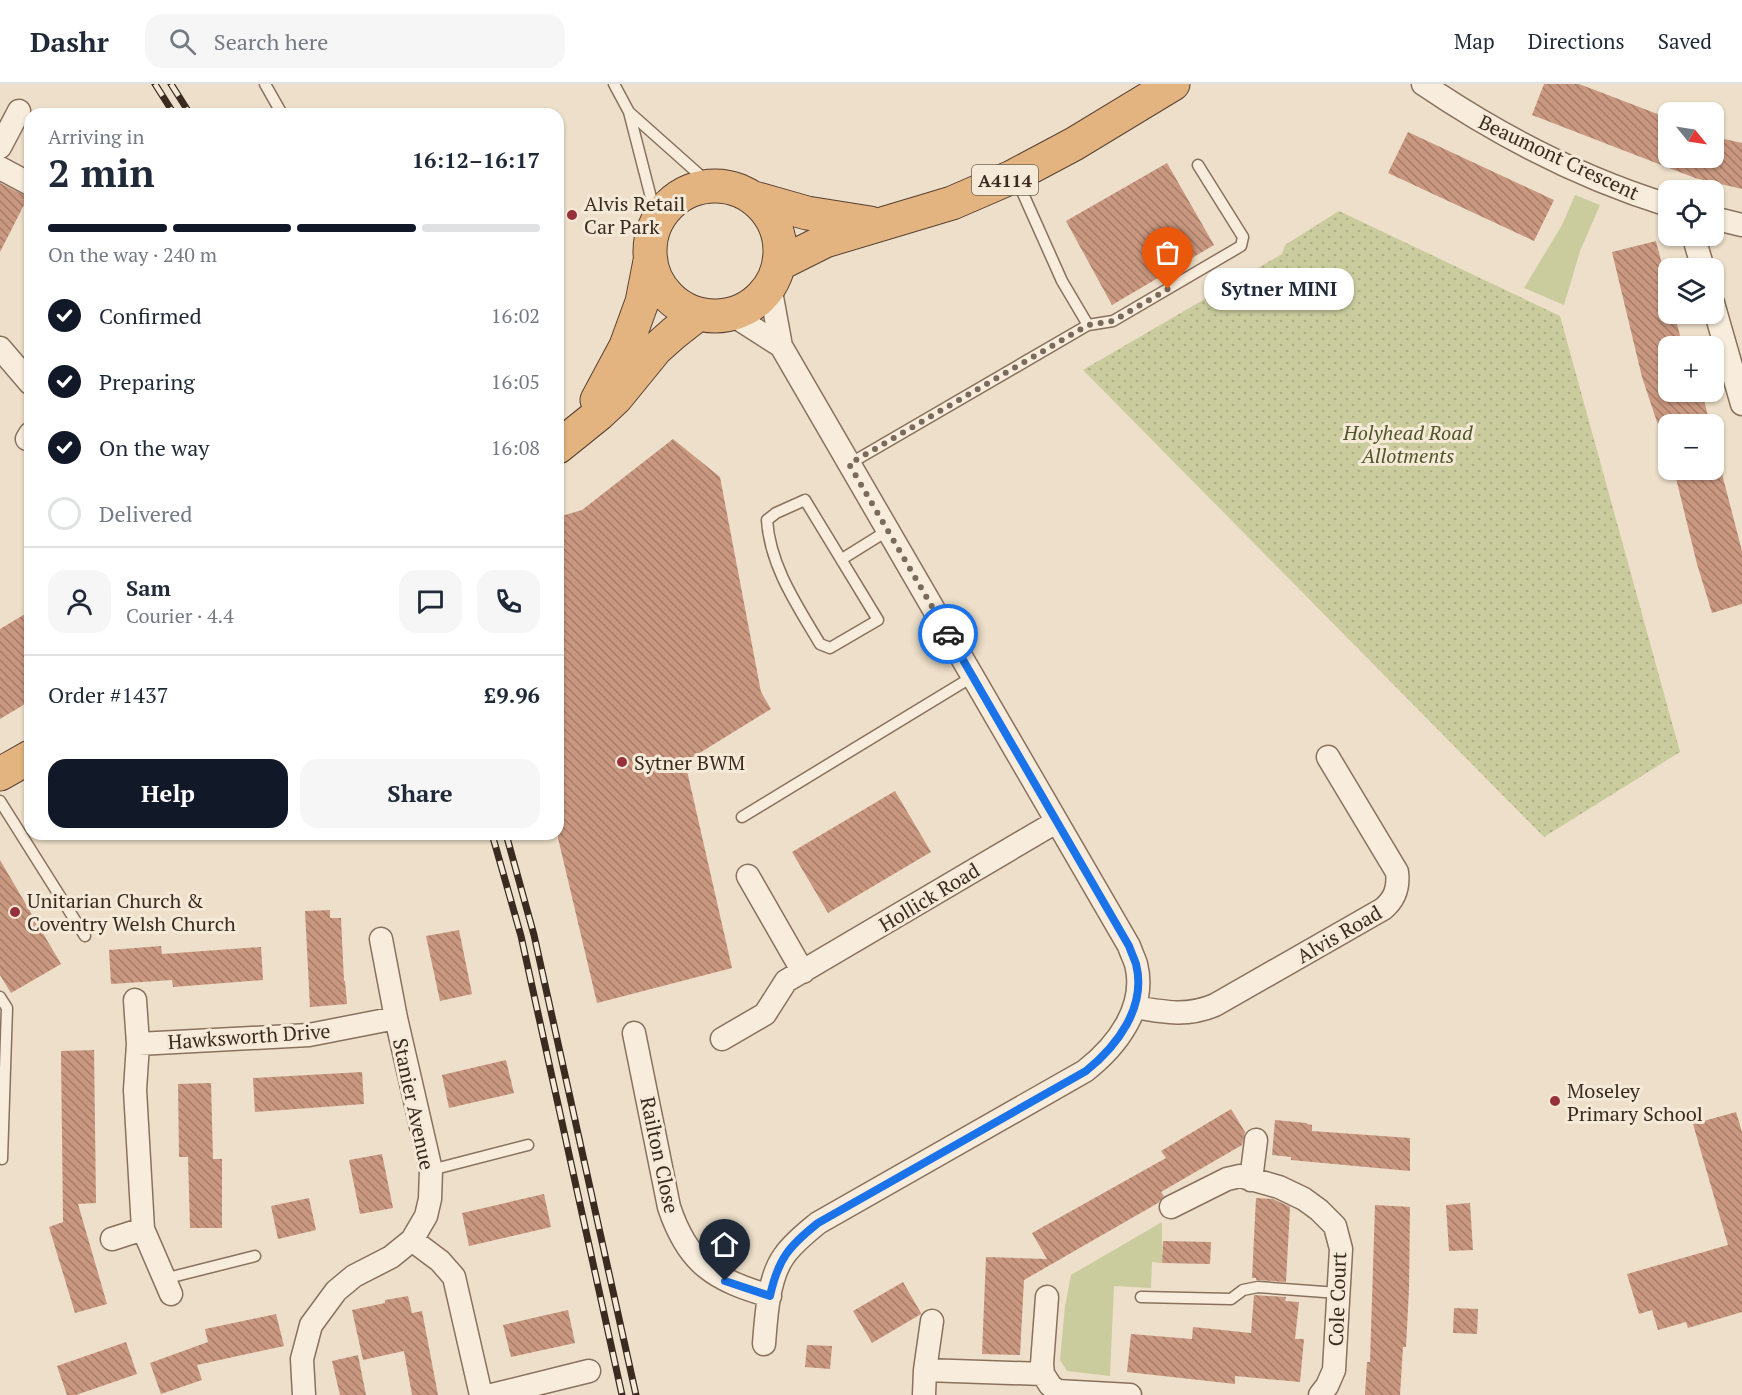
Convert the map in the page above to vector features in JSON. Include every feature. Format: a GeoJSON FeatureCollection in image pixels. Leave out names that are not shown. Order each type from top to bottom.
{"type":"FeatureCollection","features":[{"type":"Feature","properties":{"kind":"highway","name":"A4114"},"geometry":{"type":"LineString","coordinates":[[879,224],[952,203],[1015,176],[1074,144],[1173,84]]}},
{"type":"Feature","properties":{"kind":"highway"},"geometry":{"type":"LineString","coordinates":[[568,439],[626,346],[642,302],[653,232],[657,221],[675,199],[699,187],[723,186],[754,198],[807,213],[879,224]]}},
{"type":"Feature","properties":{"kind":"highway"},"geometry":{"type":"LineString","coordinates":[[754,198],[775,227],[780,243],[774,275]]}},
{"type":"Feature","properties":{"kind":"highway"},"geometry":{"type":"LineString","coordinates":[[650,261],[654,274],[666,295],[686,311],[717,317],[731,314],[754,303],[774,275],[825,241],[879,224]]}},
{"type":"Feature","properties":{"kind":"highway"},"geometry":{"type":"LineString","coordinates":[[568,439],[616,398],[656,349],[698,315]]}},
{"type":"Feature","properties":{"kind":"highway"},"geometry":{"type":"LineString","coordinates":[[0,774],[24,760]]}},
{"type":"Feature","properties":{"kind":"street","name":"Beaumont Crescent"},"geometry":{"type":"LineString","coordinates":[[1423,84],[1518,142],[1615,187],[1658,202]]}},
{"type":"Feature","properties":{"kind":"street"},"geometry":{"type":"LineString","coordinates":[[0,147],[19,111]]}},
{"type":"Feature","properties":{"kind":"street"},"geometry":{"type":"LineString","coordinates":[[0,168],[24,181]]}},
{"type":"Feature","properties":{"kind":"street"},"geometry":{"type":"LineString","coordinates":[[1724,221],[1742,225]]}},
{"type":"Feature","properties":{"kind":"street"},"geometry":{"type":"LineString","coordinates":[[764,1344],[773,1279],[782,1257],[798,1239],[818,1223],[1086,1071],[1118,1040],[1134,1007],[1138,986],[1136,965],[1129,946],[781,346],[774,275]]}},
{"type":"Feature","properties":{"kind":"street"},"geometry":{"type":"LineString","coordinates":[[731,314],[781,346]]}},
{"type":"Feature","properties":{"kind":"street"},"geometry":{"type":"LineString","coordinates":[[1719,324],[1742,404]]}},
{"type":"Feature","properties":{"kind":"street"},"geometry":{"type":"LineString","coordinates":[[0,348],[24,376]]}},
{"type":"Feature","properties":{"kind":"street","name":"Alvis Road"},"geometry":{"type":"LineString","coordinates":[[1134,1007],[1178,1014],[1203,1011],[1354,926],[1390,903],[1397,888],[1397,872],[1328,757]]}},
{"type":"Feature","properties":{"kind":"street","name":"Hollick Road"},"geometry":{"type":"LineString","coordinates":[[722,1039],[765,1014],[786,981],[1056,822]]}},
{"type":"Feature","properties":{"kind":"street"},"geometry":{"type":"LineString","coordinates":[[748,876],[803,972]]}},
{"type":"Feature","properties":{"kind":"street","name":"Stanier Avenue"},"geometry":{"type":"LineString","coordinates":[[304,1395],[302,1359],[311,1325],[336,1290],[354,1276],[391,1257],[412,1240],[426,1216],[430,1199],[431,1170],[396,1017],[381,939]]}},
{"type":"Feature","properties":{"kind":"street"},"geometry":{"type":"LineString","coordinates":[[135,1000],[138,1044],[135,1090],[143,1229],[168,1287]]}},
{"type":"Feature","properties":{"kind":"street","name":"Hawksworth Drive"},"geometry":{"type":"LineString","coordinates":[[138,1044],[309,1035],[396,1017]]}},
{"type":"Feature","properties":{"kind":"street","name":"Railton Close"},"geometry":{"type":"LineString","coordinates":[[634,1034],[669,1207],[676,1228],[689,1250],[705,1268],[725,1281],[770,1296]]}},
{"type":"Feature","properties":{"kind":"street"},"geometry":{"type":"LineString","coordinates":[[1251,1180],[1256,1140]]}},
{"type":"Feature","properties":{"kind":"street","name":"Cole Court"},"geometry":{"type":"LineString","coordinates":[[1171,1207],[1227,1179],[1240,1176],[1278,1187],[1304,1199],[1335,1226],[1341,1249],[1334,1370],[1320,1395]]}},
{"type":"Feature","properties":{"kind":"street"},"geometry":{"type":"LineString","coordinates":[[112,1239],[143,1229]]}},
{"type":"Feature","properties":{"kind":"street"},"geometry":{"type":"LineString","coordinates":[[412,1240],[440,1261],[454,1277],[481,1395]]}},
{"type":"Feature","properties":{"kind":"street"},"geometry":{"type":"LineString","coordinates":[[1047,1297],[1042,1364],[1043,1374],[1050,1385],[1057,1391],[1130,1395]]}},
{"type":"Feature","properties":{"kind":"street"},"geometry":{"type":"LineString","coordinates":[[924,1395],[932,1321]]}},
{"type":"Feature","properties":{"kind":"street"},"geometry":{"type":"LineString","coordinates":[[926,1370],[1043,1374]]}},
{"type":"Feature","properties":{"kind":"street"},"geometry":{"type":"LineString","coordinates":[[492,1395],[589,1371]]}},
{"type":"Feature","properties":{"kind":"lane"},"geometry":{"type":"LineString","coordinates":[[265,84],[279,108]]}},
{"type":"Feature","properties":{"kind":"lane"},"geometry":{"type":"LineString","coordinates":[[614,84],[629,112],[657,221]]}},
{"type":"Feature","properties":{"kind":"lane"},"geometry":{"type":"LineString","coordinates":[[629,112],[711,185]]}},
{"type":"Feature","properties":{"kind":"lane"},"geometry":{"type":"LineString","coordinates":[[849,464],[1088,325],[1113,321],[1241,246],[1243,237],[1198,165]]}},
{"type":"Feature","properties":{"kind":"lane"},"geometry":{"type":"LineString","coordinates":[[1015,176],[1062,280],[1088,325]]}},
{"type":"Feature","properties":{"kind":"lane"},"geometry":{"type":"LineString","coordinates":[[805,500],[842,559],[878,620],[830,648],[820,644],[782,578],[768,532],[767,520],[776,513],[805,500]]}},
{"type":"Feature","properties":{"kind":"lane"},"geometry":{"type":"LineString","coordinates":[[842,559],[887,531]]}},
{"type":"Feature","properties":{"kind":"lane"},"geometry":{"type":"LineString","coordinates":[[742,817],[972,677]]}},
{"type":"Feature","properties":{"kind":"lane"},"geometry":{"type":"LineString","coordinates":[[0,801],[24,839]]}},
{"type":"Feature","properties":{"kind":"lane"},"geometry":{"type":"LineString","coordinates":[[25,840],[85,936]]}},
{"type":"Feature","properties":{"kind":"lane"},"geometry":{"type":"LineString","coordinates":[[0,997],[7,1008],[2,1159]]}},
{"type":"Feature","properties":{"kind":"lane"},"geometry":{"type":"LineString","coordinates":[[431,1170],[528,1145]]}},
{"type":"Feature","properties":{"kind":"lane"},"geometry":{"type":"LineString","coordinates":[[168,1287],[255,1256]]}},
{"type":"Feature","properties":{"kind":"lane"},"geometry":{"type":"LineString","coordinates":[[1141,1297],[1231,1299],[1244,1290],[1258,1287],[1338,1293]]}},
{"type":"Feature","properties":{"kind":"green space"},"geometry":{"type":"Polygon","coordinates":[[[1575,195],[1600,205],[1580,251],[1564,305],[1524,288],[1562,225],[1575,195]]]}},
{"type":"Feature","properties":{"kind":"green space","name":"Holyhead Road Allotments"},"geometry":{"type":"Polygon","coordinates":[[[1339,211],[1560,316],[1680,752],[1544,837],[1083,370],[1282,254],[1285,245],[1339,211]]]}},
{"type":"Feature","properties":{"kind":"green space"},"geometry":{"type":"Polygon","coordinates":[[[1162,1222],[1162,1263],[1152,1262],[1151,1288],[1114,1286],[1110,1376],[1067,1371],[1060,1360],[1065,1306],[1071,1275],[1162,1222]]]}},
{"type":"Feature","properties":{"kind":"building"},"geometry":{"type":"Polygon","coordinates":[[[1544,84],[1579,84],[1658,114],[1658,164],[1532,115],[1544,84]]]}},
{"type":"Feature","properties":{"kind":"building"},"geometry":{"type":"Polygon","coordinates":[[[1408,132],[1554,200],[1534,241],[1388,173],[1408,132]]]}},
{"type":"Feature","properties":{"kind":"building"},"geometry":{"type":"Polygon","coordinates":[[[1724,139],[1742,143],[1742,189],[1724,185],[1724,180],[1695,178],[1669,168],[1724,168],[1724,139]]]}},
{"type":"Feature","properties":{"kind":"building"},"geometry":{"type":"Polygon","coordinates":[[[1167,163],[1214,245],[1112,305],[1066,221],[1167,163]]]}},
{"type":"Feature","properties":{"kind":"building"},"geometry":{"type":"Polygon","coordinates":[[[0,183],[24,195],[24,205],[0,252],[0,183]]]}},
{"type":"Feature","properties":{"kind":"building"},"geometry":{"type":"Polygon","coordinates":[[[1656,241],[1660,258],[1658,258],[1658,324],[1677,324],[1680,336],[1658,336],[1658,402],[1704,402],[1708,414],[1658,414],[1658,425],[1642,377],[1612,252],[1656,241]]]}},
{"type":"Feature","properties":{"kind":"building","name":"Sytner BWM"},"geometry":{"type":"Polygon","coordinates":[[[673,439],[720,477],[761,692],[771,709],[685,762],[732,968],[597,1003],[558,840],[564,840],[564,515],[582,510],[673,439]]]}},
{"type":"Feature","properties":{"kind":"building"},"geometry":{"type":"Polygon","coordinates":[[[1676,480],[1724,480],[1742,551],[1742,604],[1712,613],[1697,564],[1676,480]]]}},
{"type":"Feature","properties":{"kind":"building"},"geometry":{"type":"Polygon","coordinates":[[[24,615],[24,705],[0,719],[0,629],[24,615]]]}},
{"type":"Feature","properties":{"kind":"building"},"geometry":{"type":"Polygon","coordinates":[[[895,791],[931,852],[828,913],[792,852],[895,791]]]}},
{"type":"Feature","properties":{"kind":"building","name":"Unitarian Church & Coventry Welsh Church"},"geometry":{"type":"Polygon","coordinates":[[[0,860],[61,964],[11,993],[0,975],[0,860]]]}},
{"type":"Feature","properties":{"kind":"building"},"geometry":{"type":"Polygon","coordinates":[[[330,910],[330,918],[341,918],[347,1004],[310,1007],[305,911],[330,910]]]}},
{"type":"Feature","properties":{"kind":"building"},"geometry":{"type":"Polygon","coordinates":[[[459,930],[472,994],[440,1001],[426,936],[459,930]]]}},
{"type":"Feature","properties":{"kind":"building"},"geometry":{"type":"Polygon","coordinates":[[[161,946],[162,954],[261,947],[263,980],[173,987],[172,980],[111,984],[109,950],[161,946]]]}},
{"type":"Feature","properties":{"kind":"building"},"geometry":{"type":"Polygon","coordinates":[[[94,1050],[96,1203],[78,1204],[107,1304],[75,1313],[49,1227],[63,1222],[61,1051],[94,1050]]]}},
{"type":"Feature","properties":{"kind":"building"},"geometry":{"type":"Polygon","coordinates":[[[506,1060],[514,1093],[449,1108],[442,1075],[506,1060]]]}},
{"type":"Feature","properties":{"kind":"building"},"geometry":{"type":"Polygon","coordinates":[[[362,1072],[364,1104],[255,1112],[253,1078],[362,1072]]]}},
{"type":"Feature","properties":{"kind":"building"},"geometry":{"type":"Polygon","coordinates":[[[211,1083],[213,1159],[222,1159],[222,1228],[190,1228],[188,1157],[179,1157],[178,1084],[211,1083]]]}},
{"type":"Feature","properties":{"kind":"building"},"geometry":{"type":"Polygon","coordinates":[[[1231,1109],[1245,1132],[1242,1145],[1161,1192],[1164,1196],[1158,1203],[1024,1280],[1020,1355],[982,1354],[986,1257],[1047,1259],[1032,1233],[1166,1158],[1161,1151],[1231,1109]]]}},
{"type":"Feature","properties":{"kind":"building"},"geometry":{"type":"Polygon","coordinates":[[[1736,1112],[1742,1132],[1742,1312],[1688,1328],[1686,1322],[1658,1330],[1652,1310],[1639,1314],[1627,1274],[1728,1245],[1693,1124],[1736,1112]]]}},
{"type":"Feature","properties":{"kind":"building"},"geometry":{"type":"Polygon","coordinates":[[[1275,1120],[1307,1123],[1312,1125],[1312,1131],[1410,1138],[1410,1171],[1291,1160],[1291,1157],[1272,1155],[1275,1120]]]}},
{"type":"Feature","properties":{"kind":"building"},"geometry":{"type":"Polygon","coordinates":[[[382,1154],[393,1208],[360,1214],[349,1160],[382,1154]]]}},
{"type":"Feature","properties":{"kind":"building"},"geometry":{"type":"Polygon","coordinates":[[[544,1194],[551,1227],[469,1246],[462,1213],[544,1194]]]}},
{"type":"Feature","properties":{"kind":"building"},"geometry":{"type":"Polygon","coordinates":[[[309,1198],[316,1230],[278,1239],[271,1206],[309,1198]]]}},
{"type":"Feature","properties":{"kind":"building"},"geometry":{"type":"Polygon","coordinates":[[[1256,1198],[1273,1199],[1290,1207],[1286,1282],[1252,1278],[1256,1198]]]}},
{"type":"Feature","properties":{"kind":"building"},"geometry":{"type":"Polygon","coordinates":[[[1470,1203],[1473,1250],[1449,1251],[1446,1205],[1470,1203]]]}},
{"type":"Feature","properties":{"kind":"building"},"geometry":{"type":"Polygon","coordinates":[[[1375,1205],[1410,1207],[1406,1347],[1403,1347],[1400,1395],[1365,1395],[1367,1362],[1370,1362],[1375,1205]]]}},
{"type":"Feature","properties":{"kind":"building"},"geometry":{"type":"Polygon","coordinates":[[[1163,1241],[1211,1242],[1210,1264],[1162,1263],[1163,1241]]]}},
{"type":"Feature","properties":{"kind":"building"},"geometry":{"type":"Polygon","coordinates":[[[903,1282],[921,1314],[872,1343],[853,1311],[903,1282]]]}},
{"type":"Feature","properties":{"kind":"building"},"geometry":{"type":"Polygon","coordinates":[[[1254,1295],[1286,1297],[1285,1301],[1299,1302],[1295,1339],[1304,1339],[1300,1382],[1235,1376],[1235,1384],[1127,1372],[1131,1334],[1192,1339],[1193,1327],[1251,1333],[1254,1295]]]}},
{"type":"Feature","properties":{"kind":"building"},"geometry":{"type":"Polygon","coordinates":[[[408,1296],[412,1313],[422,1311],[438,1395],[412,1395],[404,1351],[363,1360],[352,1310],[408,1296]]]}},
{"type":"Feature","properties":{"kind":"building"},"geometry":{"type":"Polygon","coordinates":[[[1454,1308],[1478,1309],[1477,1334],[1453,1333],[1454,1308]]]}},
{"type":"Feature","properties":{"kind":"building"},"geometry":{"type":"Polygon","coordinates":[[[568,1310],[575,1343],[511,1357],[503,1325],[568,1310]]]}},
{"type":"Feature","properties":{"kind":"building"},"geometry":{"type":"Polygon","coordinates":[[[276,1314],[284,1346],[197,1365],[202,1380],[161,1394],[150,1363],[208,1342],[205,1329],[276,1314]]]}},
{"type":"Feature","properties":{"kind":"building"},"geometry":{"type":"Polygon","coordinates":[[[126,1342],[137,1374],[76,1395],[67,1395],[57,1366],[126,1342]]]}},
{"type":"Feature","properties":{"kind":"building"},"geometry":{"type":"Polygon","coordinates":[[[807,1345],[832,1346],[830,1369],[805,1367],[807,1345]]]}},
{"type":"Feature","properties":{"kind":"building"},"geometry":{"type":"Polygon","coordinates":[[[358,1355],[366,1395],[340,1395],[332,1361],[358,1355]]]}},
{"type":"Feature","properties":{"kind":"railway"},"geometry":{"type":"LineString","coordinates":[[155,84],[170,108]]}},
{"type":"Feature","properties":{"kind":"railway"},"geometry":{"type":"LineString","coordinates":[[171,84],[186,108]]}},
{"type":"Feature","properties":{"kind":"railway"},"geometry":{"type":"LineString","coordinates":[[494,840],[521,936],[622,1395]]}},
{"type":"Feature","properties":{"kind":"railway"},"geometry":{"type":"LineString","coordinates":[[508,840],[534,935],[636,1395]]}},
{"type":"Feature","properties":{"kind":"way so far"},"geometry":{"type":"LineString","coordinates":[[948,634],[849,464],[1088,325],[1113,321],[1168,289]]}},
{"type":"Feature","properties":{"kind":"place","name":"Alvis Retail Car Park"},"geometry":{"type":"Point","coordinates":[572,215]}},
{"type":"Feature","properties":{"kind":"place","name":"Sytner MINI"},"geometry":{"type":"Point","coordinates":[1168,289]}},
{"type":"Feature","properties":{"kind":"place","name":"Sytner BWM"},"geometry":{"type":"Point","coordinates":[622,762]}},
{"type":"Feature","properties":{"kind":"place","name":"Unitarian Church & Coventry Welsh Church"},"geometry":{"type":"Point","coordinates":[15,912]}},
{"type":"Feature","properties":{"kind":"place","name":"Moseley Primary School"},"geometry":{"type":"Point","coordinates":[1555,1101]}},
{"type":"Feature","properties":{"kind":"route"},"geometry":{"type":"LineString","coordinates":[[725,1281],[770,1296],[773,1279],[782,1257],[798,1239],[818,1223],[1086,1071],[1118,1040],[1134,1007],[1138,986],[1136,965],[1129,946],[948,634]]}}]}
